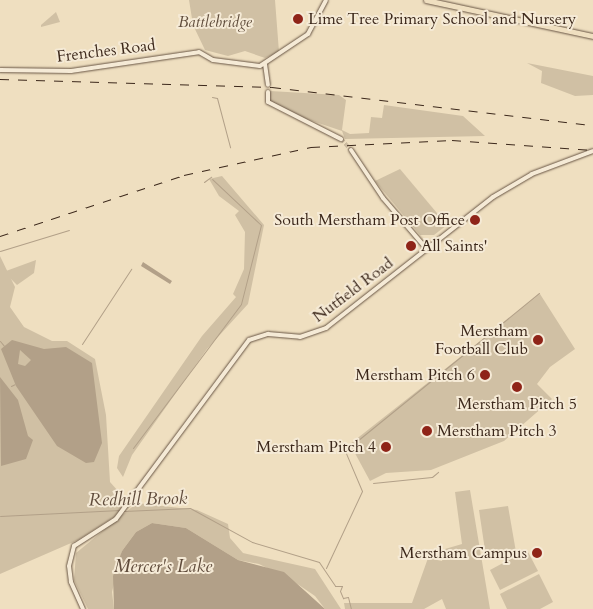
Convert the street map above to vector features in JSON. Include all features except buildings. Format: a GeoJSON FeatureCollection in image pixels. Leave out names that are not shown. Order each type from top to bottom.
{"type":"FeatureCollection","features":[{"type":"Feature","properties":{"kind":"main road"},"geometry":{"type":"LineString","coordinates":[[426,0],[593,36]]}},
{"type":"Feature","properties":{"kind":"street"},"geometry":{"type":"LineString","coordinates":[[268,85],[265,64],[308,34],[326,0]]}},
{"type":"Feature","properties":{"kind":"street","name":"Frenches Road"},"geometry":{"type":"LineString","coordinates":[[0,70],[72,71],[199,52],[213,60],[253,66],[265,64]]}},
{"type":"Feature","properties":{"kind":"street"},"geometry":{"type":"LineString","coordinates":[[268,92],[268,102],[341,139]]}},
{"type":"Feature","properties":{"kind":"street"},"geometry":{"type":"LineString","coordinates":[[351,150],[383,198],[425,247]]}},
{"type":"Feature","properties":{"kind":"street","name":"Nutfield Road"},"geometry":{"type":"LineString","coordinates":[[83,609],[71,582],[74,546],[123,510],[249,340],[268,334],[300,337],[326,328],[425,247],[524,177],[593,152]]}},
{"type":"Feature","properties":{"kind":"green space","name":"Battlebridge"},"geometry":{"type":"Polygon","coordinates":[[[189,0],[275,0],[279,52],[265,58],[245,51],[228,56],[205,50],[193,25],[189,0]]]}},
{"type":"Feature","properties":{"kind":"green space"},"geometry":{"type":"Polygon","coordinates":[[[56,12],[60,22],[41,27],[41,25],[56,12]]]}},
{"type":"Feature","properties":{"kind":"green space"},"geometry":{"type":"Polygon","coordinates":[[[527,63],[593,76],[593,95],[575,96],[541,83],[542,71],[527,63]]]}},
{"type":"Feature","properties":{"kind":"green space"},"geometry":{"type":"Polygon","coordinates":[[[270,91],[339,95],[346,100],[342,130],[350,134],[369,133],[371,117],[382,118],[384,105],[463,116],[485,136],[345,139],[342,131],[292,114],[269,100],[270,91]]]}},
{"type":"Feature","properties":{"kind":"green space"},"geometry":{"type":"Polygon","coordinates":[[[400,169],[447,225],[434,235],[420,235],[375,181],[400,169]]]}},
{"type":"Feature","properties":{"kind":"green space"},"geometry":{"type":"Polygon","coordinates":[[[222,176],[264,225],[248,304],[207,349],[132,455],[123,477],[117,468],[119,456],[202,336],[236,297],[233,294],[244,269],[245,232],[235,215],[239,211],[219,196],[209,179],[222,176]]]}},
{"type":"Feature","properties":{"kind":"green space"},"geometry":{"type":"Polygon","coordinates":[[[0,256],[15,287],[10,307],[24,327],[52,341],[67,341],[95,359],[106,415],[110,482],[126,500],[118,502],[122,509],[114,517],[78,540],[0,574],[0,256]]]}},
{"type":"Feature","properties":{"kind":"green space"},"geometry":{"type":"Polygon","coordinates":[[[36,260],[34,273],[17,285],[7,275],[6,271],[36,260]]]}},
{"type":"Feature","properties":{"kind":"green space"},"geometry":{"type":"Polygon","coordinates":[[[540,294],[575,349],[550,367],[537,384],[552,399],[504,441],[431,470],[386,473],[370,481],[350,444],[540,294]]]}},
{"type":"Feature","properties":{"kind":"green space"},"geometry":{"type":"Polygon","coordinates":[[[470,490],[490,609],[446,609],[442,599],[424,609],[345,609],[344,603],[412,603],[428,558],[442,561],[445,549],[462,544],[455,492],[470,490]]]}},
{"type":"Feature","properties":{"kind":"green space"},"geometry":{"type":"Polygon","coordinates":[[[137,503],[197,510],[228,524],[230,538],[243,553],[315,569],[341,609],[325,609],[315,596],[293,581],[259,564],[238,560],[186,528],[152,523],[136,532],[122,551],[112,592],[114,609],[88,609],[74,580],[76,553],[137,503]]]}},
{"type":"Feature","properties":{"kind":"green space"},"geometry":{"type":"Polygon","coordinates":[[[508,506],[516,552],[486,557],[479,510],[508,506]]]}},
{"type":"Feature","properties":{"kind":"green space"},"geometry":{"type":"Polygon","coordinates":[[[527,550],[538,571],[500,590],[490,570],[527,550]]]}},
{"type":"Feature","properties":{"kind":"green space"},"geometry":{"type":"Polygon","coordinates":[[[539,574],[553,602],[540,609],[507,609],[500,594],[539,574]]]}},
{"type":"Feature","properties":{"kind":"water"},"geometry":{"type":"Polygon","coordinates":[[[143,262],[172,281],[170,284],[141,266],[143,262]]]}},
{"type":"Feature","properties":{"kind":"water"},"geometry":{"type":"Polygon","coordinates":[[[12,340],[44,349],[66,347],[92,363],[102,443],[94,462],[86,463],[57,446],[16,386],[1,349],[12,340]],[[20,350],[18,364],[25,366],[31,360],[20,350]]]}},
{"type":"Feature","properties":{"kind":"water"},"geometry":{"type":"Polygon","coordinates":[[[0,377],[18,400],[28,436],[33,440],[26,459],[1,466],[0,377]]]}},
{"type":"Feature","properties":{"kind":"water","name":"Mercer's Lake"},"geometry":{"type":"Polygon","coordinates":[[[152,523],[186,528],[238,560],[284,572],[325,609],[114,609],[113,576],[122,551],[136,532],[152,523]]]}},
{"type":"Feature","properties":{"kind":"waterway"},"geometry":{"type":"LineString","coordinates":[[212,97],[217,98],[230,147]]}},
{"type":"Feature","properties":{"kind":"waterway"},"geometry":{"type":"LineString","coordinates":[[204,182],[211,177]]}},
{"type":"Feature","properties":{"kind":"waterway"},"geometry":{"type":"LineString","coordinates":[[133,448],[241,304],[261,225],[212,179]]}},
{"type":"Feature","properties":{"kind":"waterway"},"geometry":{"type":"LineString","coordinates":[[0,251],[69,230]]}},
{"type":"Feature","properties":{"kind":"waterway"},"geometry":{"type":"LineString","coordinates":[[82,344],[131,269]]}},
{"type":"Feature","properties":{"kind":"waterway"},"geometry":{"type":"LineString","coordinates":[[352,445],[539,293]]}},
{"type":"Feature","properties":{"kind":"waterway"},"geometry":{"type":"LineString","coordinates":[[0,341],[4,346]]}},
{"type":"Feature","properties":{"kind":"waterway"},"geometry":{"type":"LineString","coordinates":[[11,386],[15,384]]}},
{"type":"Feature","properties":{"kind":"waterway"},"geometry":{"type":"LineString","coordinates":[[326,568],[362,491],[345,451],[349,447]]}},
{"type":"Feature","properties":{"kind":"waterway"},"geometry":{"type":"LineString","coordinates":[[373,483],[432,477],[438,472]]}},
{"type":"Feature","properties":{"kind":"waterway","name":"Redhill Brook"},"geometry":{"type":"LineString","coordinates":[[124,511],[190,508],[252,542],[319,562],[335,586],[342,586],[340,591],[343,598],[348,597],[351,609]]}},
{"type":"Feature","properties":{"kind":"waterway","name":"Redhill Brook"},"geometry":{"type":"LineString","coordinates":[[0,516],[120,510]]}},
{"type":"Feature","properties":{"kind":"tunnel"},"geometry":{"type":"LineString","coordinates":[[341,139],[351,150]]}},
{"type":"Feature","properties":{"kind":"railway"},"geometry":{"type":"LineString","coordinates":[[0,79],[272,87],[593,125]]}},
{"type":"Feature","properties":{"kind":"railway"},"geometry":{"type":"LineString","coordinates":[[0,236],[184,175],[311,147],[452,140],[593,150]]}},
{"type":"Feature","properties":{"kind":"place","name":"Lime Tree Primary School and Nursery"},"geometry":{"type":"Point","coordinates":[298,19]}},
{"type":"Feature","properties":{"kind":"place","name":"South Merstham Post Office"},"geometry":{"type":"Point","coordinates":[475,220]}},
{"type":"Feature","properties":{"kind":"place","name":"All Saints'"},"geometry":{"type":"Point","coordinates":[411,246]}},
{"type":"Feature","properties":{"kind":"place","name":"Merstham Football Club"},"geometry":{"type":"Point","coordinates":[538,340]}},
{"type":"Feature","properties":{"kind":"place","name":"Merstham Pitch 6"},"geometry":{"type":"Point","coordinates":[485,375]}},
{"type":"Feature","properties":{"kind":"place","name":"Merstham Pitch 5"},"geometry":{"type":"Point","coordinates":[517,387]}},
{"type":"Feature","properties":{"kind":"place","name":"Merstham Pitch 3"},"geometry":{"type":"Point","coordinates":[427,431]}},
{"type":"Feature","properties":{"kind":"place","name":"Merstham Pitch 4"},"geometry":{"type":"Point","coordinates":[386,447]}},
{"type":"Feature","properties":{"kind":"place","name":"Merstham Campus"},"geometry":{"type":"Point","coordinates":[537,553]}}]}
